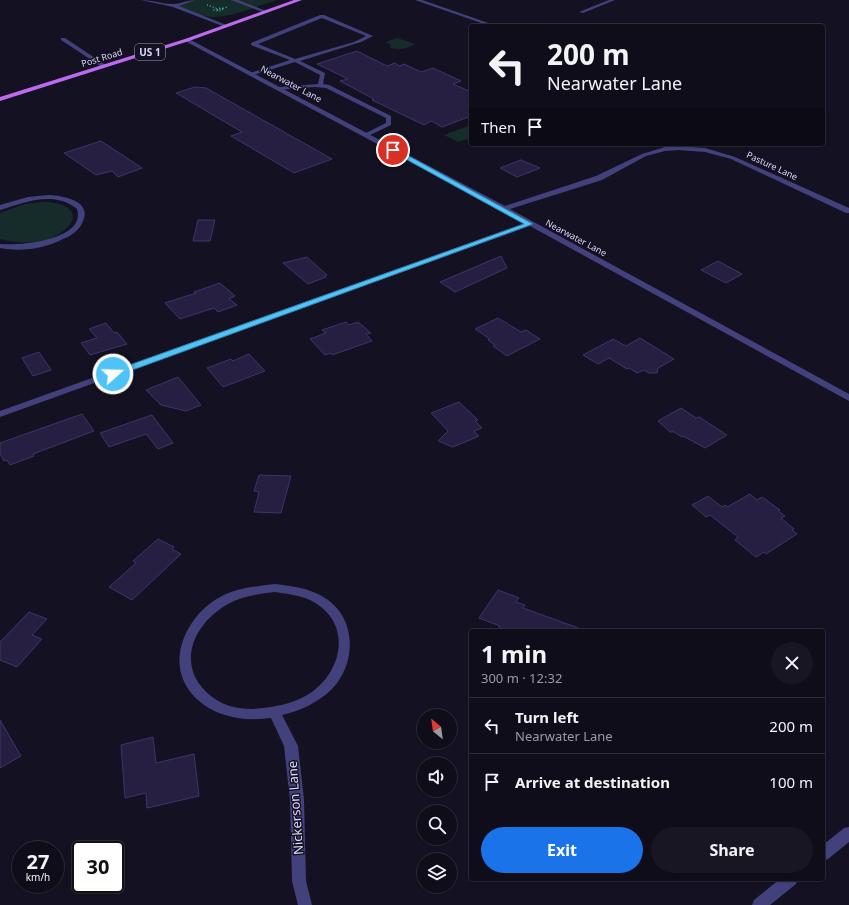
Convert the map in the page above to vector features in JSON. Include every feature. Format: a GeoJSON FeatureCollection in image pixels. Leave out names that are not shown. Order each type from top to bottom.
{"type":"FeatureCollection","features":[{"type":"Feature","properties":{"kind":"main road","name":"Post Road"},"geometry":{"type":"LineString","coordinates":[[0,99],[187,40],[299,0]]}},
{"type":"Feature","properties":{"kind":"street"},"geometry":{"type":"LineString","coordinates":[[63,39],[104,66]]}},
{"type":"Feature","properties":{"kind":"street","name":"Nearwater Lane"},"geometry":{"type":"LineString","coordinates":[[187,40],[504,209],[849,398]]}},
{"type":"Feature","properties":{"kind":"street","name":"Pasture Lane"},"geometry":{"type":"LineString","coordinates":[[504,209],[599,178],[644,155],[666,149],[686,148],[705,150],[733,158],[849,211]]}},
{"type":"Feature","properties":{"kind":"street"},"geometry":{"type":"LineString","coordinates":[[0,208],[9,204],[46,197],[60,198],[71,201],[80,208],[82,214],[78,225],[68,234],[51,242],[29,247],[0,246]]}},
{"type":"Feature","properties":{"kind":"street"},"geometry":{"type":"LineString","coordinates":[[0,414],[530,224]]}},
{"type":"Feature","properties":{"kind":"street"},"geometry":{"type":"LineString","coordinates":[[275,588],[300,591],[321,601],[337,616],[345,635],[344,656],[336,675],[321,692],[300,705],[275,713],[246,715],[220,708],[199,695],[187,676],[184,655],[190,634],[204,615],[225,600],[249,591],[275,588]]}},
{"type":"Feature","properties":{"kind":"street","name":"Nickerson Lane"},"geometry":{"type":"LineString","coordinates":[[275,713],[291,746],[297,800],[299,881],[305,905]]}},
{"type":"Feature","properties":{"kind":"street"},"geometry":{"type":"LineString","coordinates":[[825,852],[849,833]]}},
{"type":"Feature","properties":{"kind":"street"},"geometry":{"type":"LineString","coordinates":[[758,905],[788,881]]}},
{"type":"Feature","properties":{"kind":"lane"},"geometry":{"type":"LineString","coordinates":[[143,0],[174,6],[227,26]]}},
{"type":"Feature","properties":{"kind":"lane"},"geometry":{"type":"LineString","coordinates":[[174,6],[193,0]]}},
{"type":"Feature","properties":{"kind":"lane"},"geometry":{"type":"LineString","coordinates":[[417,0],[490,24]]}},
{"type":"Feature","properties":{"kind":"lane"},"geometry":{"type":"LineString","coordinates":[[581,12],[613,0]]}},
{"type":"Feature","properties":{"kind":"lane"},"geometry":{"type":"LineString","coordinates":[[232,3],[267,12]]}},
{"type":"Feature","properties":{"kind":"lane"},"geometry":{"type":"LineString","coordinates":[[250,74],[280,64],[296,61],[370,36],[322,16],[253,44],[296,61],[323,74],[320,85]]}},
{"type":"Feature","properties":{"kind":"lane"},"geometry":{"type":"LineString","coordinates":[[279,89],[320,85],[327,86],[389,117],[388,124],[366,135]]}},
{"type":"Feature","properties":{"kind":"path"},"geometry":{"type":"LineString","coordinates":[[209,13],[222,9],[232,3]]}},
{"type":"Feature","properties":{"kind":"path"},"geometry":{"type":"LineString","coordinates":[[207,5],[222,9]]}},
{"type":"Feature","properties":{"kind":"path"},"geometry":{"type":"LineString","coordinates":[[216,8],[222,9],[226,12]]}},
{"type":"Feature","properties":{"kind":"path"},"geometry":{"type":"LineString","coordinates":[[215,11],[214,10],[216,8]]}},
{"type":"Feature","properties":{"kind":"path"},"geometry":{"type":"LineString","coordinates":[[215,11],[219,9]]}},
{"type":"Feature","properties":{"kind":"green space"},"geometry":{"type":"Polygon","coordinates":[[[195,0],[277,0],[221,17],[199,15],[175,6],[195,0]]]}},
{"type":"Feature","properties":{"kind":"green space"},"geometry":{"type":"Polygon","coordinates":[[[397,38],[415,44],[403,49],[396,49],[390,48],[391,45],[385,42],[397,38]]]}},
{"type":"Feature","properties":{"kind":"green space"},"geometry":{"type":"Polygon","coordinates":[[[469,126],[469,139],[458,142],[444,135],[469,126]]]}},
{"type":"Feature","properties":{"kind":"green space"},"geometry":{"type":"Polygon","coordinates":[[[42,202],[62,205],[71,211],[73,216],[72,220],[62,232],[49,239],[37,242],[18,242],[0,239],[0,213],[25,204],[42,202]]]}},
{"type":"Feature","properties":{"kind":"building"},"geometry":{"type":"Polygon","coordinates":[[[357,51],[387,66],[395,63],[399,66],[404,64],[421,72],[433,68],[461,81],[453,84],[469,91],[469,117],[442,127],[431,121],[424,125],[372,100],[374,99],[340,81],[348,79],[317,64],[357,51]]]}},
{"type":"Feature","properties":{"kind":"building"},"geometry":{"type":"Polygon","coordinates":[[[195,87],[206,88],[332,159],[294,173],[231,136],[242,132],[176,93],[195,87]]]}},
{"type":"Feature","properties":{"kind":"building"},"geometry":{"type":"Polygon","coordinates":[[[101,141],[142,168],[118,177],[112,171],[96,175],[64,153],[101,141]]]}},
{"type":"Feature","properties":{"kind":"building"},"geometry":{"type":"Polygon","coordinates":[[[521,160],[540,168],[517,177],[500,168],[521,160]]]}},
{"type":"Feature","properties":{"kind":"building"},"geometry":{"type":"Polygon","coordinates":[[[198,220],[215,220],[210,241],[193,241],[198,220]]]}},
{"type":"Feature","properties":{"kind":"building"},"geometry":{"type":"Polygon","coordinates":[[[501,256],[507,268],[455,292],[440,282],[501,256]]]}},
{"type":"Feature","properties":{"kind":"building"},"geometry":{"type":"Polygon","coordinates":[[[307,257],[327,275],[325,276],[326,277],[308,284],[283,263],[307,257]]]}},
{"type":"Feature","properties":{"kind":"building"},"geometry":{"type":"Polygon","coordinates":[[[718,261],[742,274],[726,283],[701,270],[718,261]]]}},
{"type":"Feature","properties":{"kind":"building"},"geometry":{"type":"Polygon","coordinates":[[[220,283],[235,296],[229,299],[237,305],[218,312],[214,308],[180,319],[165,303],[196,293],[194,292],[220,283]]]}},
{"type":"Feature","properties":{"kind":"building"},"geometry":{"type":"Polygon","coordinates":[[[498,318],[521,332],[526,330],[540,339],[507,356],[493,346],[495,345],[488,340],[490,339],[475,329],[498,318]]]}},
{"type":"Feature","properties":{"kind":"building"},"geometry":{"type":"Polygon","coordinates":[[[346,322],[349,325],[358,322],[371,333],[366,334],[372,341],[332,355],[331,353],[325,355],[310,339],[326,333],[322,330],[346,322]]]}},
{"type":"Feature","properties":{"kind":"building"},"geometry":{"type":"Polygon","coordinates":[[[106,323],[114,333],[117,332],[127,344],[90,355],[81,343],[97,338],[89,329],[106,323]]]}},
{"type":"Feature","properties":{"kind":"building"},"geometry":{"type":"Polygon","coordinates":[[[640,338],[674,359],[658,368],[657,373],[649,373],[644,370],[637,373],[609,358],[598,364],[583,355],[613,339],[626,346],[640,338]]]}},
{"type":"Feature","properties":{"kind":"building"},"geometry":{"type":"Polygon","coordinates":[[[39,352],[51,370],[33,376],[22,358],[39,352]]]}},
{"type":"Feature","properties":{"kind":"building"},"geometry":{"type":"Polygon","coordinates":[[[249,354],[265,371],[223,387],[207,368],[231,359],[233,361],[249,354]]]}},
{"type":"Feature","properties":{"kind":"building"},"geometry":{"type":"Polygon","coordinates":[[[178,377],[201,405],[186,411],[161,405],[146,390],[178,377]]]}},
{"type":"Feature","properties":{"kind":"building"},"geometry":{"type":"Polygon","coordinates":[[[459,402],[478,420],[475,421],[482,428],[474,431],[479,436],[453,447],[438,441],[448,431],[431,413],[459,402]]]}},
{"type":"Feature","properties":{"kind":"building"},"geometry":{"type":"Polygon","coordinates":[[[681,408],[696,418],[699,417],[727,435],[705,448],[683,436],[682,437],[674,432],[670,432],[658,421],[681,408]]]}},
{"type":"Feature","properties":{"kind":"building"},"geometry":{"type":"Polygon","coordinates":[[[82,414],[94,431],[33,454],[34,456],[10,465],[7,460],[4,461],[0,454],[0,443],[82,414]]]}},
{"type":"Feature","properties":{"kind":"building"},"geometry":{"type":"Polygon","coordinates":[[[152,415],[173,443],[158,449],[146,434],[109,447],[100,433],[152,415]]]}},
{"type":"Feature","properties":{"kind":"building"},"geometry":{"type":"Polygon","coordinates":[[[259,475],[291,476],[281,513],[254,512],[259,492],[254,491],[259,475]]]}},
{"type":"Feature","properties":{"kind":"building"},"geometry":{"type":"Polygon","coordinates":[[[750,494],[757,500],[762,497],[780,510],[778,511],[785,516],[781,518],[794,529],[792,530],[797,534],[766,554],[764,552],[756,557],[735,540],[738,537],[710,515],[706,517],[692,505],[708,496],[722,507],[725,505],[727,507],[750,494]]]}},
{"type":"Feature","properties":{"kind":"building"},"geometry":{"type":"Polygon","coordinates":[[[158,539],[174,547],[172,549],[181,554],[132,600],[109,587],[136,563],[133,561],[158,539]]]}},
{"type":"Feature","properties":{"kind":"building"},"geometry":{"type":"Polygon","coordinates":[[[498,590],[519,598],[516,602],[525,605],[523,608],[581,629],[498,629],[500,626],[479,618],[498,590]]]}},
{"type":"Feature","properties":{"kind":"building"},"geometry":{"type":"Polygon","coordinates":[[[29,612],[47,619],[32,635],[42,639],[17,667],[0,660],[0,642],[29,612]]]}},
{"type":"Feature","properties":{"kind":"building"},"geometry":{"type":"Polygon","coordinates":[[[0,720],[21,756],[0,768],[0,720]]]}},
{"type":"Feature","properties":{"kind":"building"},"geometry":{"type":"Polygon","coordinates":[[[153,737],[156,763],[194,754],[199,796],[147,808],[146,793],[125,798],[121,745],[153,737]]]}},
{"type":"Feature","properties":{"kind":"route"},"geometry":{"type":"LineString","coordinates":[[113,374],[530,224],[393,150]]}}]}
